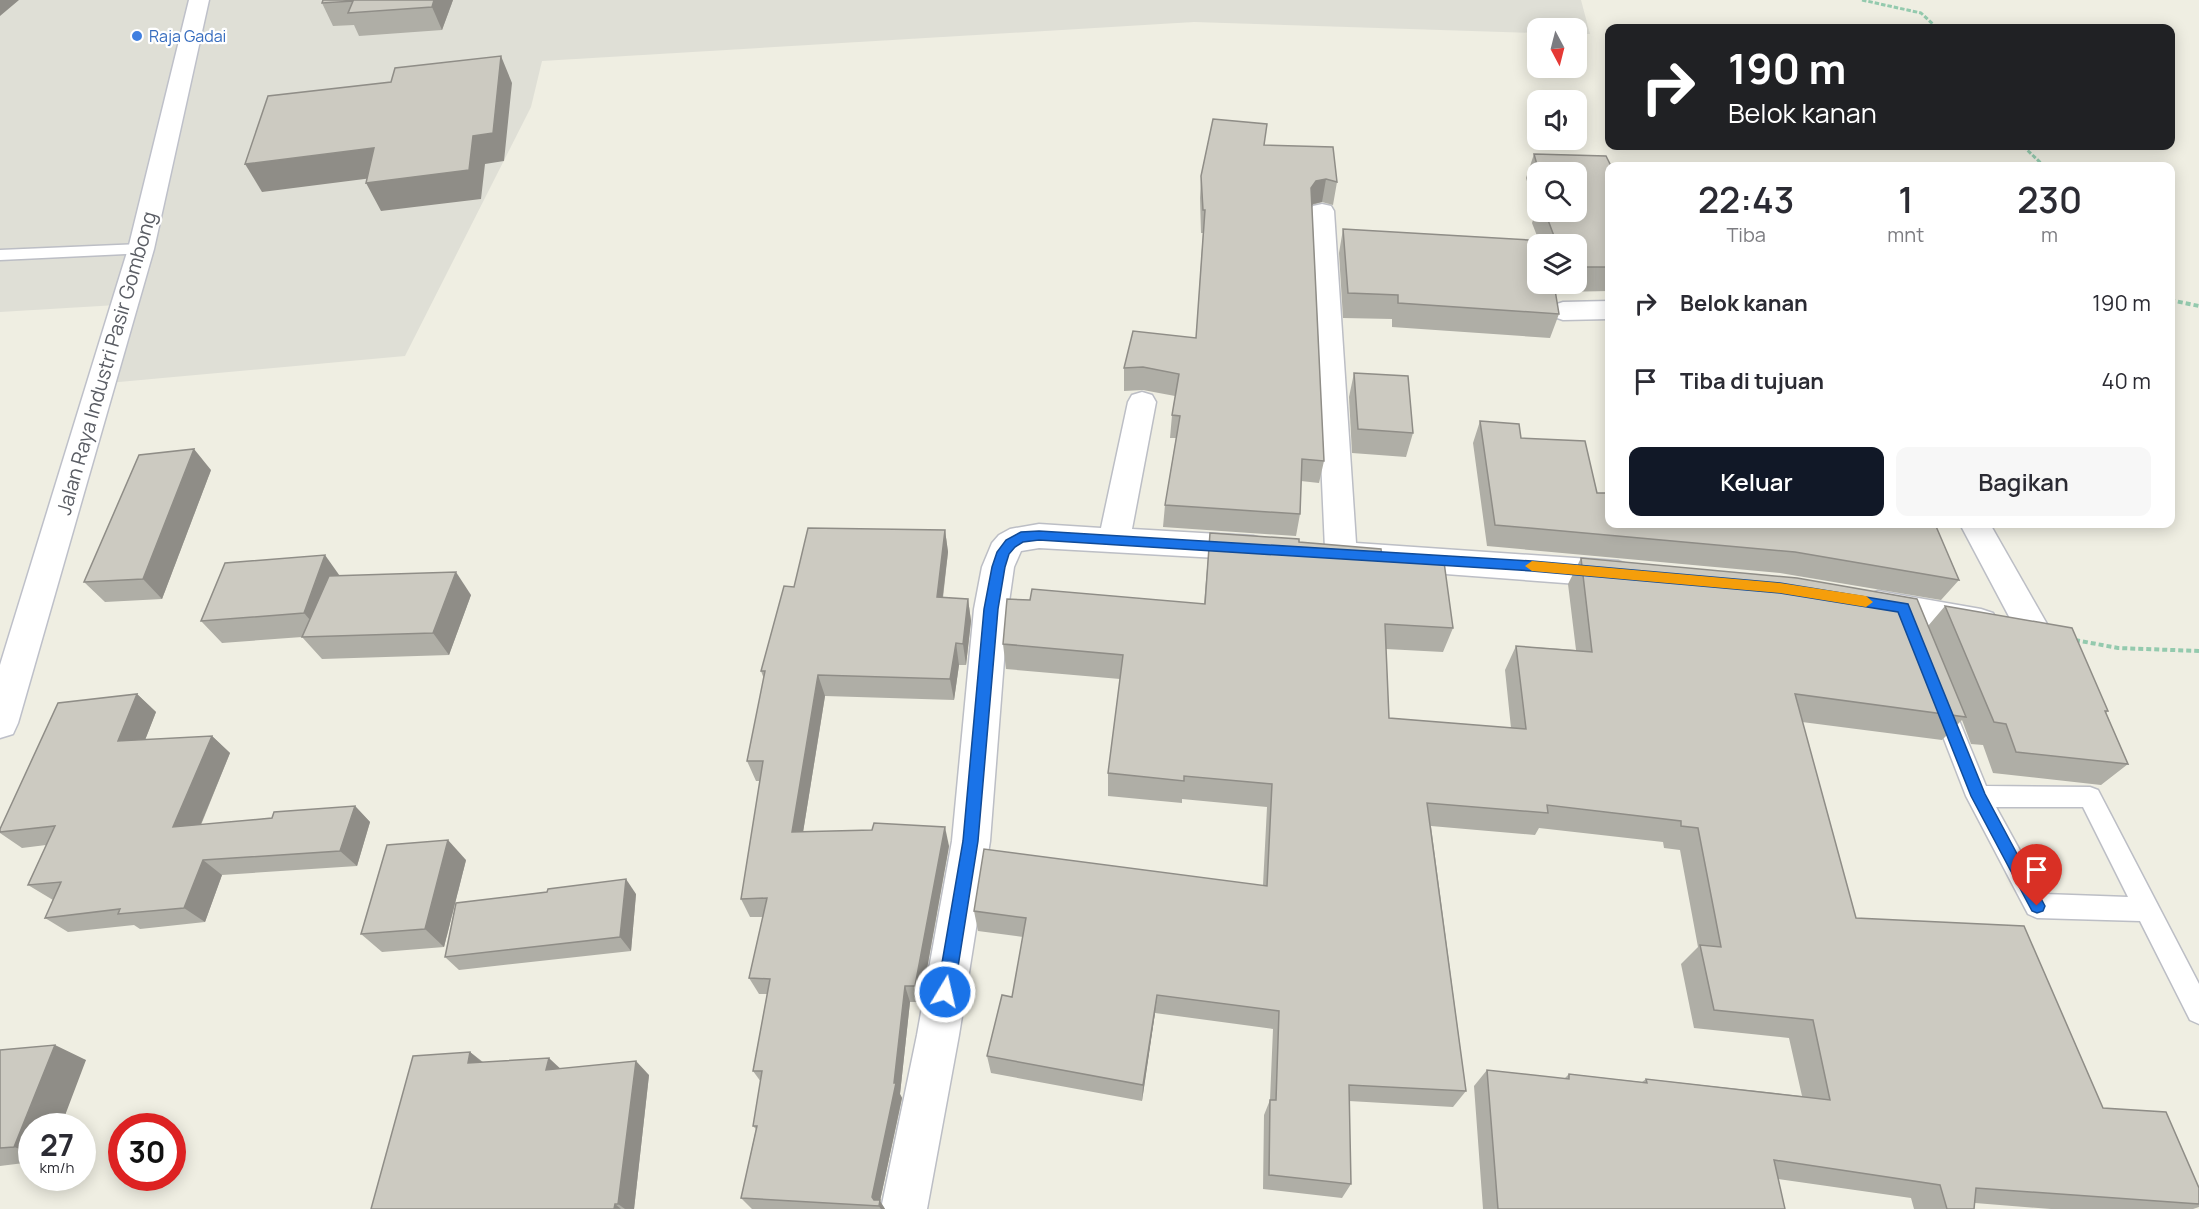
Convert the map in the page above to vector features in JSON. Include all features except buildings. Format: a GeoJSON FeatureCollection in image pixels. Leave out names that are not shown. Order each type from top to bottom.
{"type":"FeatureCollection","features":[{"type":"Feature","properties":{"kind":"street","name":"Jalan Raya Industri Pasir Gombong"},"geometry":{"type":"LineString","coordinates":[[0,723],[141,249],[199,0]]}},
{"type":"Feature","properties":{"kind":"street"},"geometry":{"type":"LineString","coordinates":[[1322,212],[1341,554]]}},
{"type":"Feature","properties":{"kind":"street"},"geometry":{"type":"LineString","coordinates":[[1563,311],[1605,310]]}},
{"type":"Feature","properties":{"kind":"street"},"geometry":{"type":"LineString","coordinates":[[1115,538],[1142,402]]}},
{"type":"Feature","properties":{"kind":"street"},"geometry":{"type":"LineString","coordinates":[[1977,528],[2042,633]]}},
{"type":"Feature","properties":{"kind":"street"},"geometry":{"type":"LineString","coordinates":[[904,1209],[938,1035],[970,841],[990,621],[998,567],[1003,552],[1010,543],[1021,537],[1039,536],[1115,538],[1650,576]]}},
{"type":"Feature","properties":{"kind":"street"},"geometry":{"type":"LineString","coordinates":[[1847,599],[1908,619],[2042,633]]}},
{"type":"Feature","properties":{"kind":"lane"},"geometry":{"type":"LineString","coordinates":[[0,255],[141,249]]}},
{"type":"Feature","properties":{"kind":"lane"},"geometry":{"type":"LineString","coordinates":[[1934,685],[1978,796],[2037,906],[2146,909]]}},
{"type":"Feature","properties":{"kind":"lane"},"geometry":{"type":"LineString","coordinates":[[1978,796],[2090,797],[2199,1011]]}},
{"type":"Feature","properties":{"kind":"path"},"geometry":{"type":"LineString","coordinates":[[1863,0],[1921,13],[1933,24]]}},
{"type":"Feature","properties":{"kind":"path"},"geometry":{"type":"LineString","coordinates":[[2027,150],[2040,162]]}},
{"type":"Feature","properties":{"kind":"path"},"geometry":{"type":"LineString","coordinates":[[2175,301],[2199,306]]}},
{"type":"Feature","properties":{"kind":"path"},"geometry":{"type":"LineString","coordinates":[[2042,633],[2118,648],[2199,651]]}},
{"type":"Feature","properties":{"kind":"shaded area"},"geometry":{"type":"Polygon","coordinates":[[[0,0],[1581,0],[1586,18],[1527,18],[1527,33],[1194,22],[542,61],[531,107],[405,356],[86,385],[117,305],[0,312],[0,0]]]}},
{"type":"Feature","properties":{"kind":"slow traffic"},"geometry":{"type":"LineString","coordinates":[[1532,566],[1780,588],[1866,602]]}},
{"type":"Feature","properties":{"kind":"place","name":"Raja Gadai"},"geometry":{"type":"Point","coordinates":[137,36]}},
{"type":"Feature","properties":{"kind":"route"},"geometry":{"type":"LineString","coordinates":[[945,992],[970,841],[991,609],[998,567],[1003,552],[1010,543],[1021,537],[1115,538],[1532,566],[1780,588],[1903,608],[1978,796],[2037,906]]}}]}
